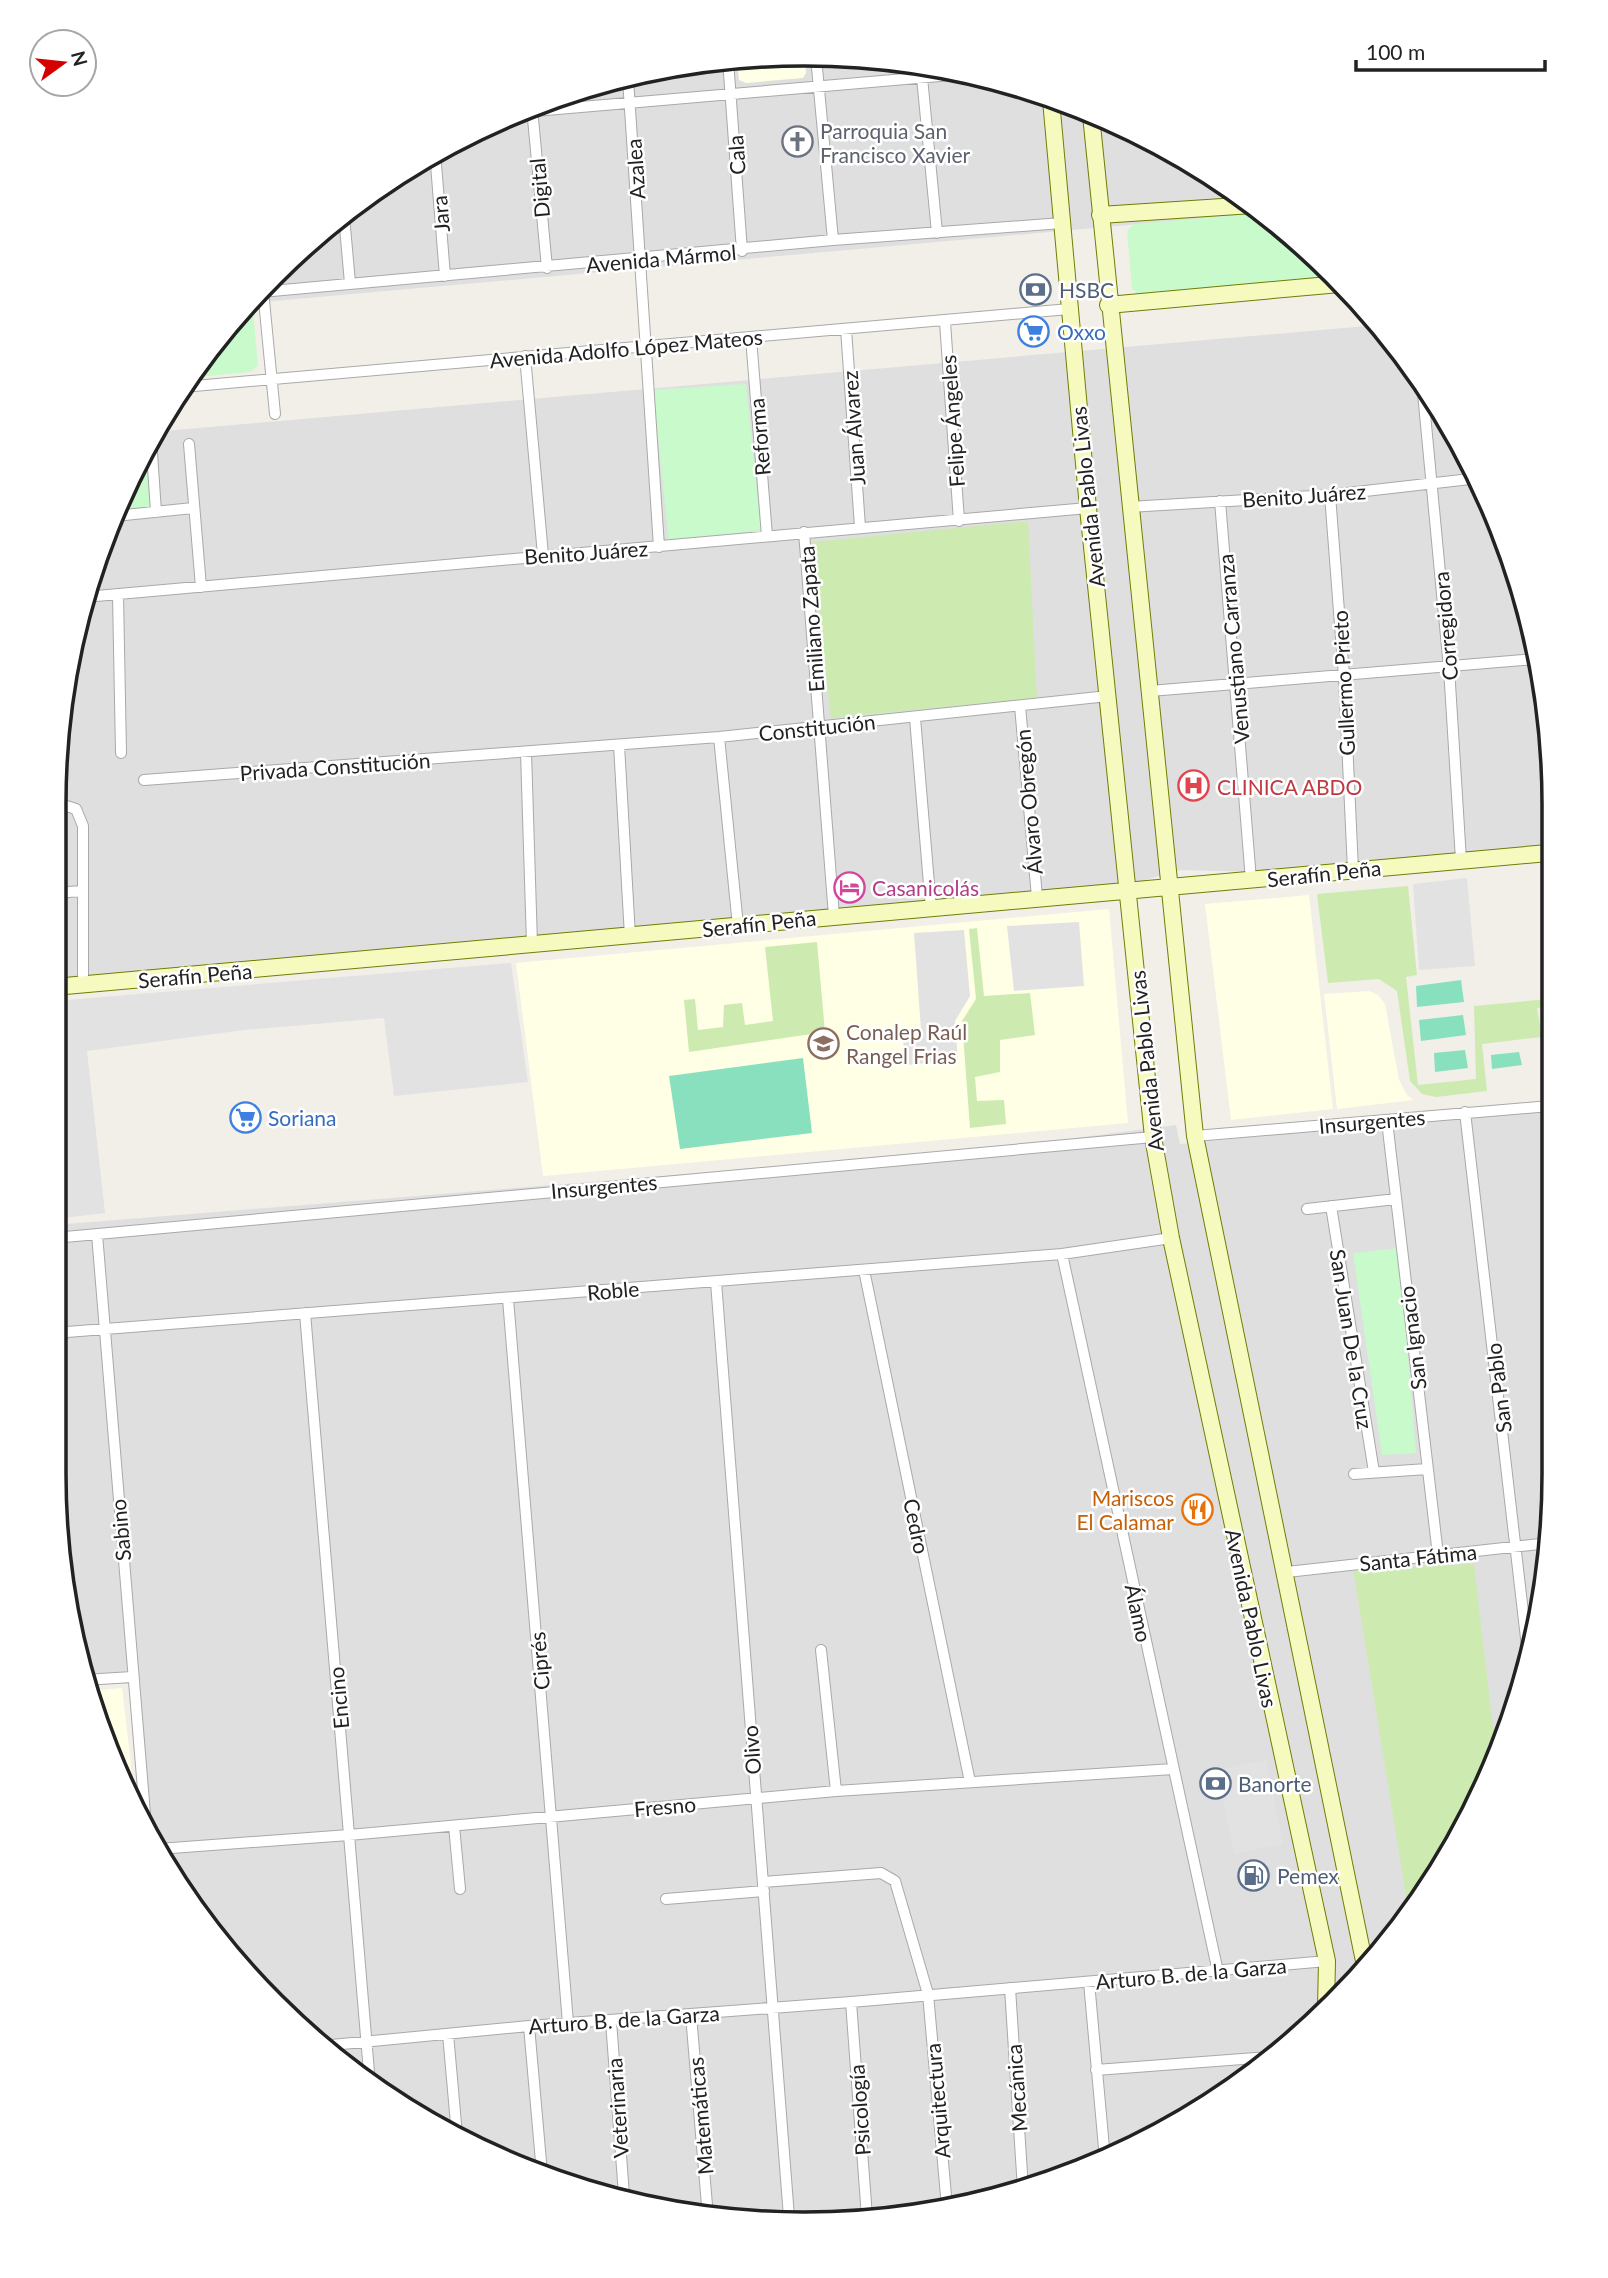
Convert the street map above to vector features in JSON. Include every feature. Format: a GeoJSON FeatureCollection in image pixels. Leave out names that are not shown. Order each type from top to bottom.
{"type":"FeatureCollection","features":[{"type":"Feature","properties":{"kind":"main road","name":"Avenida Pablo Livas"},"geometry":{"type":"LineString","coordinates":[[1052,110],[1088,508],[1153,1137],[1171,1238],[1327,1961],[1326,1994]]}},
{"type":"Feature","properties":{"kind":"main road","name":"Avenida Pablo Livas"},"geometry":{"type":"LineString","coordinates":[[1092,126],[1108,305],[1195,1136],[1365,1952]]}},
{"type":"Feature","properties":{"kind":"main road"},"geometry":{"type":"LineString","coordinates":[[1100,215],[1235,206]]}},
{"type":"Feature","properties":{"kind":"main road"},"geometry":{"type":"LineString","coordinates":[[1108,305],[1322,280]]}},
{"type":"Feature","properties":{"kind":"main road","name":"Serafín Peña"},"geometry":{"type":"LineString","coordinates":[[66,987],[1542,853]]}},
{"type":"Feature","properties":{"kind":"street"},"geometry":{"type":"LineString","coordinates":[[817,67],[833,240]]}},
{"type":"Feature","properties":{"kind":"street","name":"Cala"},"geometry":{"type":"LineString","coordinates":[[729,71],[742,251]]}},
{"type":"Feature","properties":{"kind":"street"},"geometry":{"type":"LineString","coordinates":[[560,109],[819,87],[907,74]]}},
{"type":"Feature","properties":{"kind":"street"},"geometry":{"type":"LineString","coordinates":[[922,77],[937,233]]}},
{"type":"Feature","properties":{"kind":"street","name":"Azalea"},"geometry":{"type":"LineString","coordinates":[[629,88],[648,348],[659,547]]}},
{"type":"Feature","properties":{"kind":"street","name":"Digital"},"geometry":{"type":"LineString","coordinates":[[530,120],[547,268]]}},
{"type":"Feature","properties":{"kind":"street","name":"Jara"},"geometry":{"type":"LineString","coordinates":[[436,164],[445,276]]}},
{"type":"Feature","properties":{"kind":"street","name":"Avenida Mármol"},"geometry":{"type":"LineString","coordinates":[[277,290],[642,260],[833,240],[1062,223]]}},
{"type":"Feature","properties":{"kind":"street"},"geometry":{"type":"LineString","coordinates":[[345,227],[350,283]]}},
{"type":"Feature","properties":{"kind":"street"},"geometry":{"type":"LineString","coordinates":[[263,304],[275,414]]}},
{"type":"Feature","properties":{"kind":"street","name":"Avenida Adolfo López Mateos"},"geometry":{"type":"LineString","coordinates":[[197,386],[1069,309]]}},
{"type":"Feature","properties":{"kind":"street","name":"Felipe Ángeles"},"geometry":{"type":"LineString","coordinates":[[944,321],[959,521]]}},
{"type":"Feature","properties":{"kind":"street","name":"Juan Álvarez"},"geometry":{"type":"LineString","coordinates":[[846,329],[860,527]]}},
{"type":"Feature","properties":{"kind":"street","name":"Reforma"},"geometry":{"type":"LineString","coordinates":[[751,338],[767,536]]}},
{"type":"Feature","properties":{"kind":"street"},"geometry":{"type":"LineString","coordinates":[[525,356],[543,555]]}},
{"type":"Feature","properties":{"kind":"street","name":"Corregidora"},"geometry":{"type":"LineString","coordinates":[[1424,405],[1449,668],[1461,860]]}},
{"type":"Feature","properties":{"kind":"street"},"geometry":{"type":"LineString","coordinates":[[189,444],[201,587]]}},
{"type":"Feature","properties":{"kind":"street"},"geometry":{"type":"LineString","coordinates":[[152,460],[156,512]]}},
{"type":"Feature","properties":{"kind":"street","name":"Benito Juárez"},"geometry":{"type":"LineString","coordinates":[[1129,507],[1330,495],[1466,479]]}},
{"type":"Feature","properties":{"kind":"street","name":"Gullermo Prieto"},"geometry":{"type":"LineString","coordinates":[[1330,495],[1344,676],[1353,870]]}},
{"type":"Feature","properties":{"kind":"street","name":"Venustiano Carranza"},"geometry":{"type":"LineString","coordinates":[[1220,501],[1251,880]]}},
{"type":"Feature","properties":{"kind":"street"},"geometry":{"type":"LineString","coordinates":[[126,515],[193,508]]}},
{"type":"Feature","properties":{"kind":"street","name":"Benito Juárez"},"geometry":{"type":"LineString","coordinates":[[97,596],[1088,508]]}},
{"type":"Feature","properties":{"kind":"street","name":"Emiliano Zapata"},"geometry":{"type":"LineString","coordinates":[[804,532],[834,916]]}},
{"type":"Feature","properties":{"kind":"street"},"geometry":{"type":"LineString","coordinates":[[118,595],[121,753]]}},
{"type":"Feature","properties":{"kind":"street"},"geometry":{"type":"LineString","coordinates":[[1150,691],[1527,660]]}},
{"type":"Feature","properties":{"kind":"street","name":"Constitución"},"geometry":{"type":"LineString","coordinates":[[526,752],[719,737],[1108,696]]}},
{"type":"Feature","properties":{"kind":"street","name":"Álvaro Obregón"},"geometry":{"type":"LineString","coordinates":[[1020,706],[1037,897]]}},
{"type":"Feature","properties":{"kind":"street"},"geometry":{"type":"LineString","coordinates":[[915,718],[931,908]]}},
{"type":"Feature","properties":{"kind":"street"},"geometry":{"type":"LineString","coordinates":[[719,737],[738,926]]}},
{"type":"Feature","properties":{"kind":"street"},"geometry":{"type":"LineString","coordinates":[[620,745],[631,936]]}},
{"type":"Feature","properties":{"kind":"street"},"geometry":{"type":"LineString","coordinates":[[526,752],[531,944]]}},
{"type":"Feature","properties":{"kind":"street","name":"Privada Constitución"},"geometry":{"type":"LineString","coordinates":[[144,780],[526,752]]}},
{"type":"Feature","properties":{"kind":"street"},"geometry":{"type":"LineString","coordinates":[[66,804],[80,817],[83,985]]}},
{"type":"Feature","properties":{"kind":"street"},"geometry":{"type":"LineString","coordinates":[[66,892],[82,891]]}},
{"type":"Feature","properties":{"kind":"street","name":"Insurgentes"},"geometry":{"type":"LineString","coordinates":[[1195,1136],[1542,1107]]}},
{"type":"Feature","properties":{"kind":"street","name":"San Pablo"},"geometry":{"type":"LineString","coordinates":[[1465,1112],[1525,1626]]}},
{"type":"Feature","properties":{"kind":"street","name":"San Ignacio"},"geometry":{"type":"LineString","coordinates":[[1387,1121],[1438,1555]]}},
{"type":"Feature","properties":{"kind":"street","name":"Insurgentes"},"geometry":{"type":"LineString","coordinates":[[66,1237],[1153,1137]]}},
{"type":"Feature","properties":{"kind":"street"},"geometry":{"type":"LineString","coordinates":[[1307,1209],[1396,1199]]}},
{"type":"Feature","properties":{"kind":"street","name":"San Juan De la Cruz"},"geometry":{"type":"LineString","coordinates":[[1331,1206],[1374,1472]]}},
{"type":"Feature","properties":{"kind":"street","name":"Sabino"},"geometry":{"type":"LineString","coordinates":[[97,1234],[144,1801]]}},
{"type":"Feature","properties":{"kind":"street","name":"Roble"},"geometry":{"type":"LineString","coordinates":[[66,1332],[1062,1254],[1171,1238]]}},
{"type":"Feature","properties":{"kind":"street","name":"Álamo"},"geometry":{"type":"LineString","coordinates":[[1062,1254],[1218,1972]]}},
{"type":"Feature","properties":{"kind":"street","name":"Cedro"},"geometry":{"type":"LineString","coordinates":[[864,1270],[970,1782]]}},
{"type":"Feature","properties":{"kind":"street","name":"Olivo"},"geometry":{"type":"LineString","coordinates":[[716,1282],[789,2211]]}},
{"type":"Feature","properties":{"kind":"street","name":"Ciprés"},"geometry":{"type":"LineString","coordinates":[[508,1299],[553,1816],[568,2023]]}},
{"type":"Feature","properties":{"kind":"street","name":"Encino"},"geometry":{"type":"LineString","coordinates":[[305,1313],[369,2069]]}},
{"type":"Feature","properties":{"kind":"street"},"geometry":{"type":"LineString","coordinates":[[1354,1474],[1427,1469]]}},
{"type":"Feature","properties":{"kind":"street","name":"Santa Fátima"},"geometry":{"type":"LineString","coordinates":[[1287,1572],[1538,1544]]}},
{"type":"Feature","properties":{"kind":"street"},"geometry":{"type":"LineString","coordinates":[[821,1650],[836,1791]]}},
{"type":"Feature","properties":{"kind":"street"},"geometry":{"type":"LineString","coordinates":[[96,1679],[132,1677]]}},
{"type":"Feature","properties":{"kind":"street","name":"Fresno"},"geometry":{"type":"LineString","coordinates":[[168,1848],[454,1826],[836,1791],[1173,1769]]}},
{"type":"Feature","properties":{"kind":"street"},"geometry":{"type":"LineString","coordinates":[[454,1826],[460,1889]]}},
{"type":"Feature","properties":{"kind":"street"},"geometry":{"type":"LineString","coordinates":[[666,1899],[881,1873],[892,1877],[898,1889],[928,1994]]}},
{"type":"Feature","properties":{"kind":"street","name":"Arturo B. de la Garza"},"geometry":{"type":"LineString","coordinates":[[338,2045],[529,2026],[851,2002],[1327,1961]]}},
{"type":"Feature","properties":{"kind":"street"},"geometry":{"type":"LineString","coordinates":[[1089,1982],[1106,2146]]}},
{"type":"Feature","properties":{"kind":"street","name":"Mecánica"},"geometry":{"type":"LineString","coordinates":[[1010,1988],[1022,2178]]}},
{"type":"Feature","properties":{"kind":"street","name":"Arquitectura"},"geometry":{"type":"LineString","coordinates":[[928,1994],[946,2197]]}},
{"type":"Feature","properties":{"kind":"street","name":"Psicología"},"geometry":{"type":"LineString","coordinates":[[851,2002],[866,2209]]}},
{"type":"Feature","properties":{"kind":"street","name":"Matemáticas"},"geometry":{"type":"LineString","coordinates":[[691,2015],[707,2205]]}},
{"type":"Feature","properties":{"kind":"street","name":"Veterinaria"},"geometry":{"type":"LineString","coordinates":[[611,2021],[624,2188]]}},
{"type":"Feature","properties":{"kind":"street"},"geometry":{"type":"LineString","coordinates":[[529,2026],[541,2162]]}},
{"type":"Feature","properties":{"kind":"street"},"geometry":{"type":"LineString","coordinates":[[448,2034],[456,2124]]}},
{"type":"Feature","properties":{"kind":"street"},"geometry":{"type":"LineString","coordinates":[[1096,2070],[1254,2058]]}},
{"type":"Feature","properties":{"kind":"shaded area"},"geometry":{"type":"Polygon","coordinates":[[[806,66],[803,78],[746,83],[739,80],[738,70],[806,66]]]}},
{"type":"Feature","properties":{"kind":"shaded area"},"geometry":{"type":"Polygon","coordinates":[[[756,68],[852,68],[948,81],[995,92],[1086,123],[1130,143],[1173,165],[1247,215],[265,302],[318,250],[355,219],[435,165],[478,143],[567,106],[613,92],[660,81],[756,68]]]}},
{"type":"Feature","properties":{"kind":"shaded area"},"geometry":{"type":"Polygon","coordinates":[[[1365,326],[1389,355],[1443,435],[1485,522],[1502,567],[1527,660],[1535,708],[1540,756],[1542,853],[1306,873],[1180,870],[1100,893],[66,986],[68,756],[81,660],[106,567],[123,522],[168,431],[1365,326]]]}},
{"type":"Feature","properties":{"kind":"shaded area"},"geometry":{"type":"Polygon","coordinates":[[[1467,878],[1475,966],[1419,970],[1413,884],[1467,878]]]}},
{"type":"Feature","properties":{"kind":"shaded area"},"geometry":{"type":"Polygon","coordinates":[[[1309,895],[1333,1109],[1231,1120],[1205,904],[1309,895]]]}},
{"type":"Feature","properties":{"kind":"shaded area","name":"Conalep Raúl Rangel Frias"},"geometry":{"type":"Polygon","coordinates":[[[1109,909],[1128,1123],[543,1176],[516,963],[1109,909]]]}},
{"type":"Feature","properties":{"kind":"shaded area"},"geometry":{"type":"Polygon","coordinates":[[[1079,922],[1084,986],[1014,991],[1007,926],[1079,922]]]}},
{"type":"Feature","properties":{"kind":"shaded area"},"geometry":{"type":"Polygon","coordinates":[[[964,930],[970,996],[955,1021],[958,1060],[906,1065],[902,1032],[921,1030],[914,933],[964,930]]]}},
{"type":"Feature","properties":{"kind":"shaded area"},"geometry":{"type":"Polygon","coordinates":[[[511,963],[528,1082],[394,1096],[384,1018],[244,1030],[87,1051],[105,1213],[66,1218],[66,1000],[511,963]]]}},
{"type":"Feature","properties":{"kind":"shaded area"},"geometry":{"type":"Polygon","coordinates":[[[1369,991],[1378,995],[1385,1004],[1399,1080],[1407,1095],[1414,1100],[1337,1109],[1324,994],[1369,991]]]}},
{"type":"Feature","properties":{"kind":"shaded area"},"geometry":{"type":"Polygon","coordinates":[[[1542,1109],[1540,1522],[1527,1618],[1516,1665],[1485,1756],[1443,1843],[1389,1923],[1325,1995],[1290,2028],[1253,2059],[1173,2113],[1086,2155],[1041,2172],[948,2197],[900,2205],[804,2212],[756,2210],[660,2197],[613,2186],[522,2155],[478,2135],[435,2113],[355,2059],[283,1995],[250,1960],[191,1884],[150,1814],[138,1673],[95,1676],[92,1665],[81,1618],[68,1522],[66,1224],[976,1151],[1176,1125],[1180,1144],[1542,1109]]]}},
{"type":"Feature","properties":{"kind":"shaded area"},"geometry":{"type":"Polygon","coordinates":[[[122,1688],[132,1775],[106,1711],[100,1690],[122,1688]]]}},
{"type":"Feature","properties":{"kind":"shaded area"},"geometry":{"type":"Polygon","coordinates":[[[1266,1760],[1283,1844],[1234,1854],[1217,1770],[1266,1760]]]}},
{"type":"Feature","properties":{"kind":"green space"},"geometry":{"type":"Polygon","coordinates":[[[1247,215],[1319,277],[1139,295],[1132,289],[1127,231],[1133,224],[1247,215]]]}},
{"type":"Feature","properties":{"kind":"green space"},"geometry":{"type":"Polygon","coordinates":[[[253,314],[258,366],[250,372],[204,377],[253,314]]]}},
{"type":"Feature","properties":{"kind":"green space"},"geometry":{"type":"Polygon","coordinates":[[[746,384],[761,530],[669,542],[653,390],[746,384]]]}},
{"type":"Feature","properties":{"kind":"green space"},"geometry":{"type":"Polygon","coordinates":[[[150,465],[154,513],[126,515],[150,465]]]}},
{"type":"Feature","properties":{"kind":"green space"},"geometry":{"type":"Polygon","coordinates":[[[1028,521],[1037,698],[831,718],[811,542],[1028,521]]]}},
{"type":"Feature","properties":{"kind":"green space"},"geometry":{"type":"Polygon","coordinates":[[[1408,886],[1417,975],[1406,977],[1418,1085],[1476,1079],[1474,1006],[1542,1000],[1542,1007],[1537,1008],[1542,1037],[1482,1044],[1487,1091],[1436,1097],[1422,1094],[1410,1081],[1397,991],[1379,979],[1328,983],[1317,894],[1408,886]]]}},
{"type":"Feature","properties":{"kind":"green space"},"geometry":{"type":"Polygon","coordinates":[[[977,928],[984,996],[1030,993],[1035,1035],[1000,1040],[1000,1072],[975,1077],[977,1101],[1004,1100],[1006,1124],[970,1128],[962,1021],[976,999],[969,929],[977,928]]]}},
{"type":"Feature","properties":{"kind":"green space"},"geometry":{"type":"Polygon","coordinates":[[[817,942],[825,1032],[689,1052],[684,1000],[695,999],[698,1030],[723,1027],[724,1005],[742,1003],[745,1025],[773,1021],[765,947],[817,942]]]}},
{"type":"Feature","properties":{"kind":"green space"},"geometry":{"type":"Polygon","coordinates":[[[1461,980],[1464,1002],[1417,1007],[1416,986],[1461,980]]]}},
{"type":"Feature","properties":{"kind":"green space"},"geometry":{"type":"Polygon","coordinates":[[[1463,1015],[1466,1035],[1421,1041],[1419,1020],[1463,1015]]]}},
{"type":"Feature","properties":{"kind":"green space"},"geometry":{"type":"Polygon","coordinates":[[[1465,1050],[1468,1068],[1435,1072],[1434,1053],[1465,1050]]]}},
{"type":"Feature","properties":{"kind":"green space"},"geometry":{"type":"Polygon","coordinates":[[[1519,1052],[1522,1065],[1492,1069],[1491,1055],[1519,1052]]]}},
{"type":"Feature","properties":{"kind":"green space"},"geometry":{"type":"Polygon","coordinates":[[[803,1058],[812,1133],[680,1149],[669,1076],[803,1058]]]}},
{"type":"Feature","properties":{"kind":"green space"},"geometry":{"type":"Polygon","coordinates":[[[1399,1248],[1416,1453],[1382,1455],[1353,1253],[1399,1248]]]}},
{"type":"Feature","properties":{"kind":"green space"},"geometry":{"type":"Polygon","coordinates":[[[1474,1564],[1494,1733],[1443,1843],[1407,1899],[1353,1569],[1474,1564]]]}},
{"type":"Feature","properties":{"kind":"place","name":"Parroquia San Francisco Xavier"},"geometry":{"type":"Point","coordinates":[797,142]}},
{"type":"Feature","properties":{"kind":"place","name":"HSBC"},"geometry":{"type":"Point","coordinates":[1036,289]}},
{"type":"Feature","properties":{"kind":"place","name":"Oxxo"},"geometry":{"type":"Point","coordinates":[1034,331]}},
{"type":"Feature","properties":{"kind":"place","name":"CLINICA ABDO"},"geometry":{"type":"Point","coordinates":[1194,786]}},
{"type":"Feature","properties":{"kind":"place","name":"Casanicolás"},"geometry":{"type":"Point","coordinates":[849,887]}},
{"type":"Feature","properties":{"kind":"place","name":"Conalep Raúl Rangel Frias"},"geometry":{"type":"Point","coordinates":[823,1043]}},
{"type":"Feature","properties":{"kind":"place","name":"Soriana"},"geometry":{"type":"Point","coordinates":[245,1117]}},
{"type":"Feature","properties":{"kind":"place","name":"Mariscos El Calamar"},"geometry":{"type":"Point","coordinates":[1197,1509]}},
{"type":"Feature","properties":{"kind":"place","name":"Banorte"},"geometry":{"type":"Point","coordinates":[1215,1783]}},
{"type":"Feature","properties":{"kind":"place","name":"Pemex"},"geometry":{"type":"Point","coordinates":[1254,1875]}}]}
